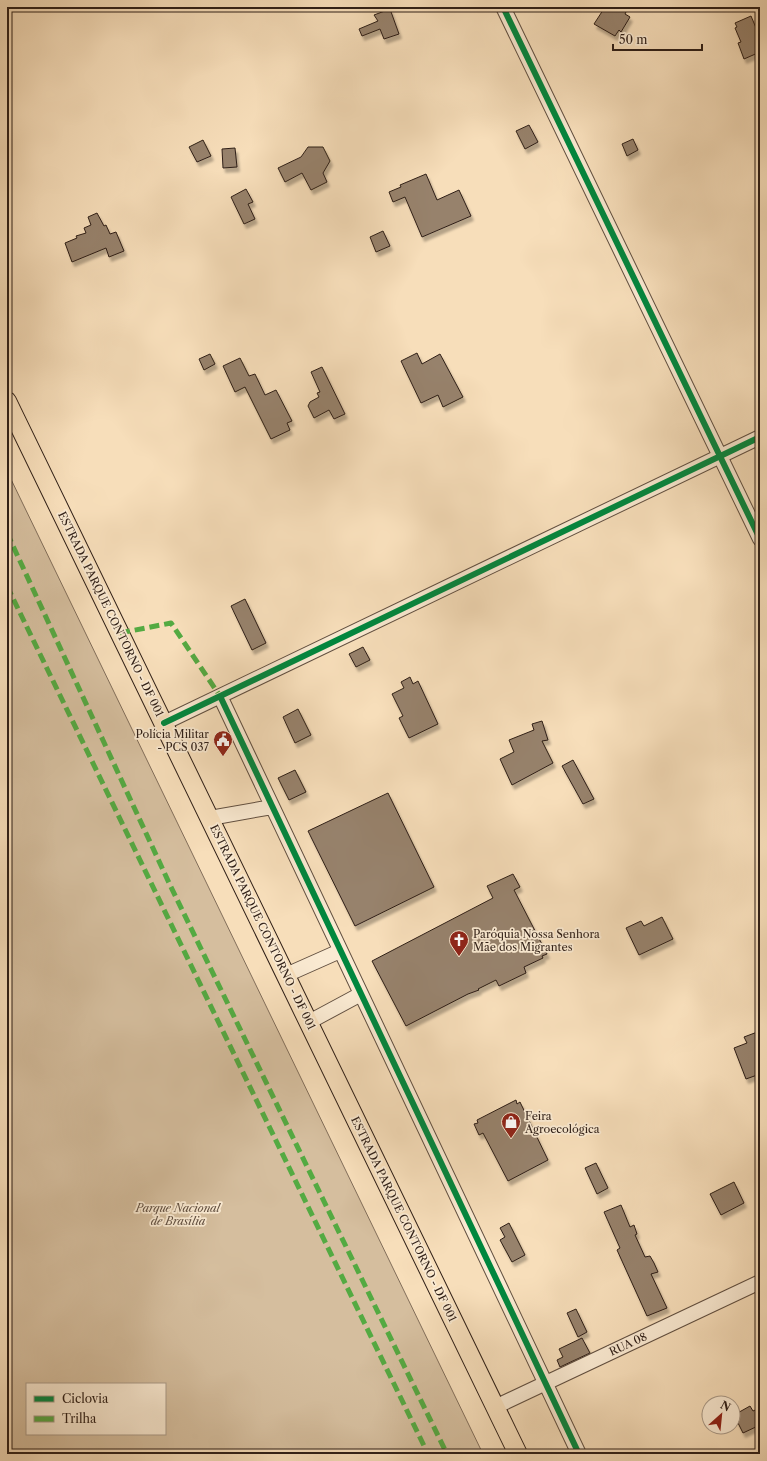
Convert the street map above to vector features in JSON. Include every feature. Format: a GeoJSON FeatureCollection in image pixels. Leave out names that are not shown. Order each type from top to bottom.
{"type":"FeatureCollection","features":[{"type":"Feature","properties":{"kind":"main road","name":"ESTRADA PARQUE CONTORNO - DF 001"},"geometry":{"type":"LineString","coordinates":[[7,401],[518,1454]]}},
{"type":"Feature","properties":{"kind":"street"},"geometry":{"type":"LineString","coordinates":[[503,7],[760,539]]}},
{"type":"Feature","properties":{"kind":"street"},"geometry":{"type":"LineString","coordinates":[[164,723],[760,437]]}},
{"type":"Feature","properties":{"kind":"street"},"geometry":{"type":"LineString","coordinates":[[220,696],[579,1454]]}},
{"type":"Feature","properties":{"kind":"street"},"geometry":{"type":"LineString","coordinates":[[210,818],[272,807]]}},
{"type":"Feature","properties":{"kind":"street"},"geometry":{"type":"LineString","coordinates":[[286,975],[340,951]]}},
{"type":"Feature","properties":{"kind":"street"},"geometry":{"type":"LineString","coordinates":[[309,1022],[361,994]]}},
{"type":"Feature","properties":{"kind":"street","name":"RUA 08"},"geometry":{"type":"LineString","coordinates":[[495,1407],[760,1282]]}},
{"type":"Feature","properties":{"kind":"green space","name":"Parque Nacional de Brasília"},"geometry":{"type":"Polygon","coordinates":[[[7,471],[483,1454],[7,1454],[7,471]]]}},
{"type":"Feature","properties":{"kind":"building"},"geometry":{"type":"Polygon","coordinates":[[[605,7],[618,7],[626,12],[625,14],[630,17],[621,32],[619,30],[615,36],[594,24],[605,7]]]}},
{"type":"Feature","properties":{"kind":"building"},"geometry":{"type":"Polygon","coordinates":[[[390,9],[399,34],[384,39],[380,29],[362,36],[359,29],[378,21],[374,15],[390,9]]]}},
{"type":"Feature","properties":{"kind":"building"},"geometry":{"type":"Polygon","coordinates":[[[751,16],[759,35],[756,37],[760,47],[760,52],[744,59],[738,43],[741,42],[735,28],[737,27],[735,23],[751,16]]]}},
{"type":"Feature","properties":{"kind":"building"},"geometry":{"type":"Polygon","coordinates":[[[529,125],[538,142],[525,149],[516,131],[529,125]]]}},
{"type":"Feature","properties":{"kind":"building"},"geometry":{"type":"Polygon","coordinates":[[[633,139],[638,150],[627,156],[622,144],[633,139]]]}},
{"type":"Feature","properties":{"kind":"building"},"geometry":{"type":"Polygon","coordinates":[[[203,140],[211,156],[197,162],[189,147],[203,140]]]}},
{"type":"Feature","properties":{"kind":"building"},"geometry":{"type":"Polygon","coordinates":[[[308,147],[323,147],[330,161],[323,173],[327,182],[311,190],[302,173],[285,182],[278,168],[301,157],[308,147]]]}},
{"type":"Feature","properties":{"kind":"building"},"geometry":{"type":"Polygon","coordinates":[[[235,148],[237,167],[223,168],[222,149],[235,148]]]}},
{"type":"Feature","properties":{"kind":"building"},"geometry":{"type":"Polygon","coordinates":[[[426,174],[437,200],[459,190],[471,216],[422,237],[405,197],[393,202],[389,192],[401,187],[400,185],[426,174]]]}},
{"type":"Feature","properties":{"kind":"building"},"geometry":{"type":"Polygon","coordinates":[[[246,189],[253,202],[248,204],[255,219],[244,224],[231,197],[246,189]]]}},
{"type":"Feature","properties":{"kind":"building"},"geometry":{"type":"Polygon","coordinates":[[[97,213],[104,226],[106,225],[110,234],[116,232],[124,251],[109,257],[106,248],[72,262],[65,243],[77,238],[76,236],[86,233],[84,228],[91,225],[88,217],[97,213]]]}},
{"type":"Feature","properties":{"kind":"building"},"geometry":{"type":"Polygon","coordinates":[[[383,231],[390,246],[376,252],[370,237],[383,231]]]}},
{"type":"Feature","properties":{"kind":"building"},"geometry":{"type":"Polygon","coordinates":[[[417,353],[422,364],[440,354],[463,397],[443,407],[438,395],[421,403],[401,361],[417,353]]]}},
{"type":"Feature","properties":{"kind":"building"},"geometry":{"type":"Polygon","coordinates":[[[210,354],[215,364],[204,370],[199,359],[210,354]]]}},
{"type":"Feature","properties":{"kind":"building"},"geometry":{"type":"Polygon","coordinates":[[[240,358],[249,376],[255,374],[265,395],[276,390],[292,421],[287,423],[290,430],[271,439],[245,387],[235,392],[223,366],[240,358]]]}},
{"type":"Feature","properties":{"kind":"building"},"geometry":{"type":"Polygon","coordinates":[[[322,367],[345,414],[334,419],[329,410],[314,418],[308,406],[310,402],[319,397],[317,393],[320,392],[311,372],[322,367]]]}},
{"type":"Feature","properties":{"kind":"building"},"geometry":{"type":"Polygon","coordinates":[[[245,599],[266,643],[252,650],[231,606],[245,599]]]}},
{"type":"Feature","properties":{"kind":"building"},"geometry":{"type":"Polygon","coordinates":[[[363,647],[370,660],[356,667],[349,654],[363,647]]]}},
{"type":"Feature","properties":{"kind":"building"},"geometry":{"type":"Polygon","coordinates":[[[410,677],[413,684],[418,681],[438,724],[409,738],[399,718],[403,716],[392,694],[404,688],[401,682],[410,677]]]}},
{"type":"Feature","properties":{"kind":"building"},"geometry":{"type":"Polygon","coordinates":[[[298,709],[311,735],[295,743],[283,717],[298,709]]]}},
{"type":"Feature","properties":{"kind":"building"},"geometry":{"type":"Polygon","coordinates":[[[542,721],[548,740],[542,741],[553,763],[512,785],[500,759],[514,752],[509,740],[534,730],[532,724],[542,721]]]}},
{"type":"Feature","properties":{"kind":"building"},"geometry":{"type":"Polygon","coordinates":[[[573,760],[594,799],[583,804],[562,766],[573,760]]]}},
{"type":"Feature","properties":{"kind":"building"},"geometry":{"type":"Polygon","coordinates":[[[295,770],[306,792],[289,800],[278,778],[295,770]]]}},
{"type":"Feature","properties":{"kind":"building"},"geometry":{"type":"Polygon","coordinates":[[[388,793],[434,887],[355,926],[308,831],[388,793]]]}},
{"type":"Feature","properties":{"kind":"building","name":"Paróquia Nossa Senhora Mãe dos Migrantes"},"geometry":{"type":"Polygon","coordinates":[[[513,874],[520,887],[514,890],[547,954],[542,956],[543,958],[524,967],[526,973],[499,986],[496,980],[406,1026],[372,961],[493,898],[487,886],[513,874]]]}},
{"type":"Feature","properties":{"kind":"building"},"geometry":{"type":"Polygon","coordinates":[[[662,917],[673,939],[639,955],[626,928],[641,921],[644,926],[662,917]]]}},
{"type":"Feature","properties":{"kind":"building"},"geometry":{"type":"Polygon","coordinates":[[[760,1031],[760,1074],[746,1079],[734,1048],[747,1043],[744,1037],[760,1031]]]}},
{"type":"Feature","properties":{"kind":"building","name":"Feira Agroecológica"},"geometry":{"type":"Polygon","coordinates":[[[516,1100],[517,1104],[520,1102],[548,1160],[508,1181],[483,1133],[479,1135],[474,1124],[478,1123],[477,1120],[516,1100]]]}},
{"type":"Feature","properties":{"kind":"building"},"geometry":{"type":"Polygon","coordinates":[[[596,1163],[608,1188],[597,1194],[585,1168],[596,1163]]]}},
{"type":"Feature","properties":{"kind":"building"},"geometry":{"type":"Polygon","coordinates":[[[734,1182],[744,1203],[721,1215],[710,1194],[734,1182]]]}},
{"type":"Feature","properties":{"kind":"building"},"geometry":{"type":"Polygon","coordinates":[[[621,1205],[630,1227],[634,1225],[637,1234],[635,1235],[645,1257],[650,1256],[654,1263],[658,1272],[651,1274],[667,1308],[647,1316],[617,1250],[620,1248],[604,1212],[621,1205]]]}},
{"type":"Feature","properties":{"kind":"building"},"geometry":{"type":"Polygon","coordinates":[[[509,1223],[525,1255],[512,1262],[500,1240],[505,1237],[500,1228],[509,1223]]]}},
{"type":"Feature","properties":{"kind":"building"},"geometry":{"type":"Polygon","coordinates":[[[576,1309],[587,1332],[578,1337],[567,1313],[576,1309]]]}},
{"type":"Feature","properties":{"kind":"building"},"geometry":{"type":"Polygon","coordinates":[[[582,1338],[590,1353],[560,1367],[557,1360],[563,1357],[559,1349],[582,1338]]]}},
{"type":"Feature","properties":{"kind":"building"},"geometry":{"type":"Polygon","coordinates":[[[750,1406],[753,1411],[760,1408],[760,1425],[743,1433],[741,1429],[741,1411],[750,1406]]]}},
{"type":"Feature","properties":{"kind":"marked path"},"geometry":{"type":"LineString","coordinates":[[7,533],[170,885],[447,1454]]}},
{"type":"Feature","properties":{"kind":"marked path"},"geometry":{"type":"LineString","coordinates":[[7,586],[428,1454]]}},
{"type":"Feature","properties":{"kind":"marked path"},"geometry":{"type":"LineString","coordinates":[[120,633],[171,623],[220,696]]}},
{"type":"Feature","properties":{"kind":"cycle path"},"geometry":{"type":"LineString","coordinates":[[503,7],[760,539]]}},
{"type":"Feature","properties":{"kind":"cycle path"},"geometry":{"type":"LineString","coordinates":[[164,723],[760,437]]}},
{"type":"Feature","properties":{"kind":"cycle path"},"geometry":{"type":"LineString","coordinates":[[220,696],[579,1454]]}},
{"type":"Feature","properties":{"kind":"place","name":"Polícia Militar - PCS 037"},"geometry":{"type":"Point","coordinates":[223,757]}},
{"type":"Feature","properties":{"kind":"place","name":"Paróquia Nossa Senhora Mãe dos Migrantes"},"geometry":{"type":"Point","coordinates":[459,957]}},
{"type":"Feature","properties":{"kind":"place","name":"Feira Agroecológica"},"geometry":{"type":"Point","coordinates":[511,1139]}}]}
